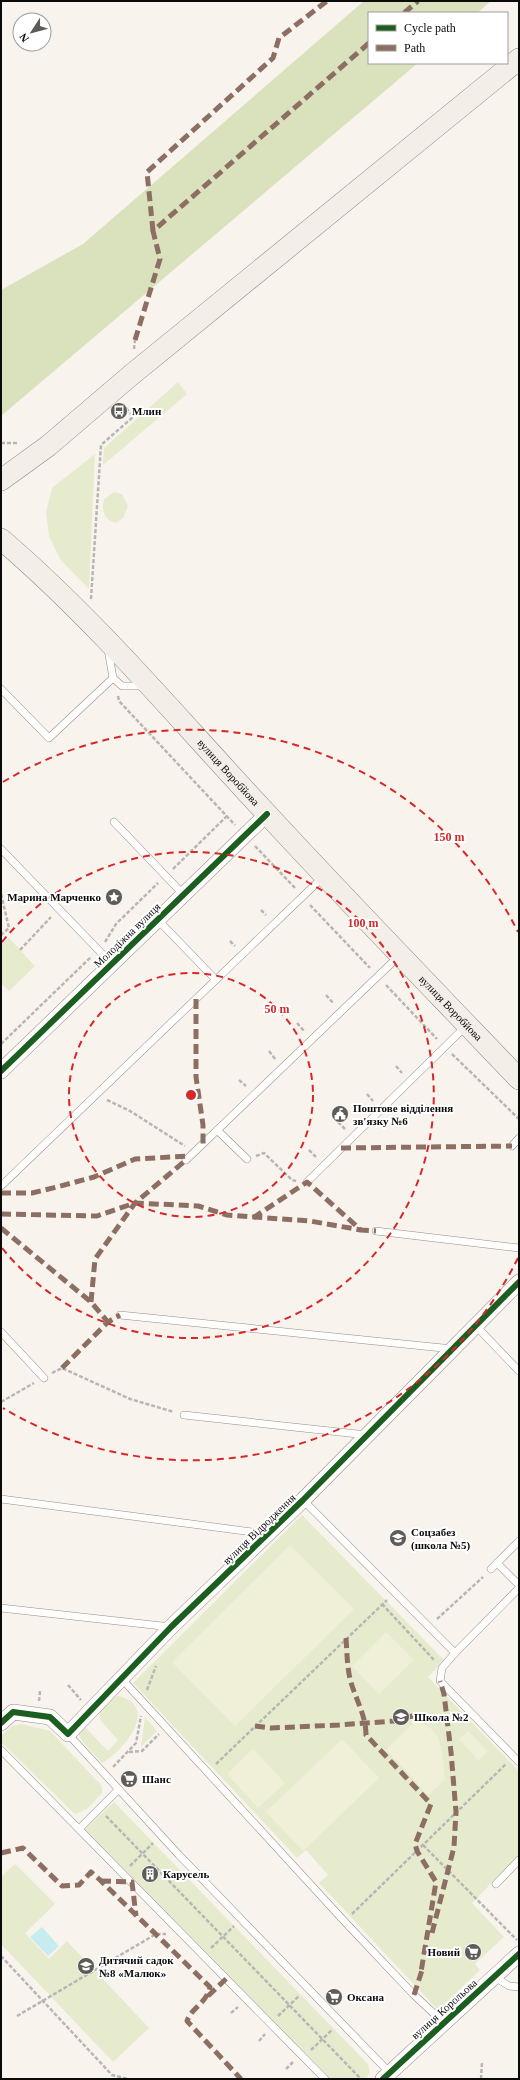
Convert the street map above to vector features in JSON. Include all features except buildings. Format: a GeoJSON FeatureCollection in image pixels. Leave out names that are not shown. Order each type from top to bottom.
{"type":"FeatureCollection","features":[{"type":"Feature","properties":{"kind":"main road"},"geometry":{"type":"LineString","coordinates":[[1,480],[48,446],[130,376],[519,58]]}},
{"type":"Feature","properties":{"kind":"main road","name":"вулиця Воробйова"},"geometry":{"type":"LineString","coordinates":[[1,539],[43,575],[151,686],[267,814],[519,1079]]}},
{"type":"Feature","properties":{"kind":"street","name":"Молодіжна вулиця"},"geometry":{"type":"LineString","coordinates":[[1,1071],[267,814]]}},
{"type":"Feature","properties":{"kind":"street","name":"вулиця Відродження"},"geometry":{"type":"LineString","coordinates":[[68,1734],[171,1627],[303,1500],[519,1282]]}},
{"type":"Feature","properties":{"kind":"street"},"geometry":{"type":"LineString","coordinates":[[1,1722],[7,1711],[50,1717],[68,1734]]}},
{"type":"Feature","properties":{"kind":"street","name":"вулиця Корольова"},"geometry":{"type":"LineString","coordinates":[[387,2076],[519,1954]]}},
{"type":"Feature","properties":{"kind":"lane"},"geometry":{"type":"LineString","coordinates":[[106,641],[113,678],[122,686],[151,686]]}},
{"type":"Feature","properties":{"kind":"lane"},"geometry":{"type":"LineString","coordinates":[[1,688],[49,738],[113,678]]}},
{"type":"Feature","properties":{"kind":"lane"},"geometry":{"type":"LineString","coordinates":[[114,822],[183,894]]}},
{"type":"Feature","properties":{"kind":"lane"},"geometry":{"type":"LineString","coordinates":[[1,849],[112,964]]}},
{"type":"Feature","properties":{"kind":"lane"},"geometry":{"type":"LineString","coordinates":[[1,1186],[325,875]]}},
{"type":"Feature","properties":{"kind":"lane"},"geometry":{"type":"LineString","coordinates":[[157,919],[216,980]]}},
{"type":"Feature","properties":{"kind":"lane"},"geometry":{"type":"LineString","coordinates":[[186,1160],[401,954]]}},
{"type":"Feature","properties":{"kind":"lane"},"geometry":{"type":"LineString","coordinates":[[307,1182],[468,1025]]}},
{"type":"Feature","properties":{"kind":"lane"},"geometry":{"type":"LineString","coordinates":[[217,1130],[247,1159]]}},
{"type":"Feature","properties":{"kind":"lane"},"geometry":{"type":"LineString","coordinates":[[512,1146],[519,1138]]}},
{"type":"Feature","properties":{"kind":"lane"},"geometry":{"type":"LineString","coordinates":[[376,1231],[519,1248]]}},
{"type":"Feature","properties":{"kind":"lane"},"geometry":{"type":"LineString","coordinates":[[120,1315],[453,1349]]}},
{"type":"Feature","properties":{"kind":"lane"},"geometry":{"type":"LineString","coordinates":[[476,1326],[519,1371]]}},
{"type":"Feature","properties":{"kind":"lane"},"geometry":{"type":"LineString","coordinates":[[1,1332],[44,1378]]}},
{"type":"Feature","properties":{"kind":"lane"},"geometry":{"type":"LineString","coordinates":[[184,1415],[367,1435]]}},
{"type":"Feature","properties":{"kind":"lane"},"geometry":{"type":"LineString","coordinates":[[1,1499],[268,1534]]}},
{"type":"Feature","properties":{"kind":"lane"},"geometry":{"type":"LineString","coordinates":[[303,1500],[455,1653]]}},
{"type":"Feature","properties":{"kind":"lane"},"geometry":{"type":"LineString","coordinates":[[491,1569],[519,1541]]}},
{"type":"Feature","properties":{"kind":"lane"},"geometry":{"type":"LineString","coordinates":[[497,1563],[519,1585]]}},
{"type":"Feature","properties":{"kind":"lane"},"geometry":{"type":"LineString","coordinates":[[516,1760],[440,1681],[442,1668],[519,1588]]}},
{"type":"Feature","properties":{"kind":"lane"},"geometry":{"type":"LineString","coordinates":[[1,1608],[171,1627]]}},
{"type":"Feature","properties":{"kind":"lane"},"geometry":{"type":"LineString","coordinates":[[121,1678],[345,1922],[414,1995],[444,2023]]}},
{"type":"Feature","properties":{"kind":"lane"},"geometry":{"type":"LineString","coordinates":[[68,1734],[118,1790],[308,1987],[387,2076]]}},
{"type":"Feature","properties":{"kind":"lane"},"geometry":{"type":"LineString","coordinates":[[1,1750],[80,1828],[325,2079]]}},
{"type":"Feature","properties":{"kind":"lane"},"geometry":{"type":"LineString","coordinates":[[80,1828],[118,1790]]}},
{"type":"Feature","properties":{"kind":"lane"},"geometry":{"type":"LineString","coordinates":[[496,1884],[519,1860]]}},
{"type":"Feature","properties":{"kind":"lane"},"geometry":{"type":"LineString","coordinates":[[495,1977],[509,1986],[519,1987]]}},
{"type":"Feature","properties":{"kind":"path"},"geometry":{"type":"LineString","coordinates":[[90,624],[101,445],[133,417],[118,398],[130,376],[135,340]]}},
{"type":"Feature","properties":{"kind":"path"},"geometry":{"type":"LineString","coordinates":[[1,1044],[98,950],[116,924],[227,816]]}},
{"type":"Feature","properties":{"kind":"path"},"geometry":{"type":"LineString","coordinates":[[1,894],[9,928],[1,935]]}},
{"type":"Feature","properties":{"kind":"path"},"geometry":{"type":"LineString","coordinates":[[20,950],[59,908]]}},
{"type":"Feature","properties":{"kind":"path"},"geometry":{"type":"LineString","coordinates":[[96,1095],[130,1111],[194,1152]]}},
{"type":"Feature","properties":{"kind":"path"},"geometry":{"type":"LineString","coordinates":[[247,1159],[264,1153],[292,1180],[307,1182]]}},
{"type":"Feature","properties":{"kind":"path"},"geometry":{"type":"LineString","coordinates":[[1,1402],[62,1368],[130,1399],[184,1415]]}},
{"type":"Feature","properties":{"kind":"path"},"geometry":{"type":"LineString","coordinates":[[428,1627],[491,1569]]}},
{"type":"Feature","properties":{"kind":"path"},"geometry":{"type":"LineString","coordinates":[[207,1773],[394,1592]]}},
{"type":"Feature","properties":{"kind":"path"},"geometry":{"type":"LineString","coordinates":[[382,1604],[442,1668]]}},
{"type":"Feature","properties":{"kind":"path"},"geometry":{"type":"LineString","coordinates":[[68,1685],[74,1692]]}},
{"type":"Feature","properties":{"kind":"path"},"geometry":{"type":"LineString","coordinates":[[104,1775],[136,1743],[143,1703]]}},
{"type":"Feature","properties":{"kind":"path"},"geometry":{"type":"LineString","coordinates":[[128,1752],[142,1751],[166,1728]]}},
{"type":"Feature","properties":{"kind":"path"},"geometry":{"type":"LineString","coordinates":[[345,1922],[422,1845],[516,1760]]}},
{"type":"Feature","properties":{"kind":"path"},"geometry":{"type":"LineString","coordinates":[[99,1809],[361,2079]]}},
{"type":"Feature","properties":{"kind":"path"},"geometry":{"type":"LineString","coordinates":[[123,1873],[161,1835]]}},
{"type":"Feature","properties":{"kind":"path"},"geometry":{"type":"LineString","coordinates":[[422,1845],[519,1942]]}},
{"type":"Feature","properties":{"kind":"path"},"geometry":{"type":"LineString","coordinates":[[204,1955],[242,1919]]}},
{"type":"Feature","properties":{"kind":"path"},"geometry":{"type":"LineString","coordinates":[[17,2016],[156,1934],[183,1933]]}},
{"type":"Feature","properties":{"kind":"path"},"geometry":{"type":"LineString","coordinates":[[1,1956],[112,2075],[117,2078],[128,2079]]}},
{"type":"Feature","properties":{"kind":"path"},"geometry":{"type":"LineString","coordinates":[[270,2023],[308,1987]]}},
{"type":"Feature","properties":{"kind":"path"},"geometry":{"type":"LineString","coordinates":[[481,2079],[482,2062]]}},
{"type":"Feature","properties":{"kind":"green space"},"geometry":{"type":"Polygon","coordinates":[[[364,1],[491,1],[478,12],[368,12],[368,64],[417,64],[1,416],[1,290],[83,244],[364,1]]]}},
{"type":"Feature","properties":{"kind":"green space"},"geometry":{"type":"Polygon","coordinates":[[[178,382],[187,394],[103,465],[104,448],[178,382]]]}},
{"type":"Feature","properties":{"kind":"green space"},"geometry":{"type":"Polygon","coordinates":[[[95,454],[89,589],[60,559],[49,536],[46,512],[52,488],[95,454]]]}},
{"type":"Feature","properties":{"kind":"green space"},"geometry":{"type":"Polygon","coordinates":[[[114,492],[122,494],[128,506],[123,518],[116,523],[109,520],[103,511],[104,499],[114,492]]]}},
{"type":"Feature","properties":{"kind":"green space"},"geometry":{"type":"Polygon","coordinates":[[[9,938],[35,966],[9,991],[1,983],[1,945],[9,938]]]}},
{"type":"Feature","properties":{"kind":"green space"},"geometry":{"type":"Polygon","coordinates":[[[302,1515],[444,1660],[428,1677],[519,1771],[519,1855],[472,1903],[504,1937],[475,1964],[480,1970],[438,2010],[319,1883],[328,1875],[306,1850],[297,1858],[133,1683],[302,1515]]]}},
{"type":"Feature","properties":{"kind":"green space"},"geometry":{"type":"Polygon","coordinates":[[[290,1545],[354,1609],[235,1726],[172,1662],[290,1545]]]}},
{"type":"Feature","properties":{"kind":"green space"},"geometry":{"type":"Polygon","coordinates":[[[386,1632],[414,1660],[379,1694],[352,1666],[386,1632]]]}},
{"type":"Feature","properties":{"kind":"green space"},"geometry":{"type":"Polygon","coordinates":[[[118,1696],[131,1701],[137,1709],[138,1718],[134,1729],[120,1749],[102,1763],[83,1742],[77,1732],[84,1726],[108,1751],[118,1740],[100,1720],[99,1711],[110,1697],[118,1696]]]}},
{"type":"Feature","properties":{"kind":"green space"},"geometry":{"type":"Polygon","coordinates":[[[145,1717],[157,1731],[141,1747],[145,1717]]]}},
{"type":"Feature","properties":{"kind":"green space"},"geometry":{"type":"Polygon","coordinates":[[[416,1721],[432,1730],[437,1737],[442,1752],[445,1780],[428,1795],[386,1749],[416,1721]]]}},
{"type":"Feature","properties":{"kind":"green space"},"geometry":{"type":"Polygon","coordinates":[[[22,1724],[50,1731],[102,1786],[102,1793],[87,1809],[75,1814],[1,1742],[1,1736],[12,1726],[22,1724]]]}},
{"type":"Feature","properties":{"kind":"green space"},"geometry":{"type":"Polygon","coordinates":[[[468,1731],[488,1752],[478,1760],[459,1739],[468,1731]]]}},
{"type":"Feature","properties":{"kind":"green space"},"geometry":{"type":"Polygon","coordinates":[[[342,1739],[379,1778],[303,1851],[266,1812],[342,1739]]]}},
{"type":"Feature","properties":{"kind":"green space"},"geometry":{"type":"Polygon","coordinates":[[[253,1749],[285,1783],[258,1808],[227,1774],[253,1749]]]}},
{"type":"Feature","properties":{"kind":"green space"},"geometry":{"type":"Polygon","coordinates":[[[114,1802],[368,2064],[370,2073],[366,2079],[331,2079],[85,1829],[114,1802]]]}},
{"type":"Feature","properties":{"kind":"green space"},"geometry":{"type":"Polygon","coordinates":[[[15,1864],[55,1904],[25,1933],[49,1959],[67,1941],[149,2028],[113,2062],[1,1944],[1,1877],[15,1864]]]}},
{"type":"Feature","properties":{"kind":"water"},"geometry":{"type":"Polygon","coordinates":[[[42,1927],[59,1946],[48,1956],[30,1937],[42,1927]]]}},
{"type":"Feature","properties":{"kind":"marked path"},"geometry":{"type":"LineString","coordinates":[[153,231],[147,172],[273,58],[279,38],[327,1]]}},
{"type":"Feature","properties":{"kind":"marked path"},"geometry":{"type":"LineString","coordinates":[[405,12],[418,1]]}},
{"type":"Feature","properties":{"kind":"marked path"},"geometry":{"type":"LineString","coordinates":[[135,340],[160,259],[153,231],[368,44]]}},
{"type":"Feature","properties":{"kind":"marked path"},"geometry":{"type":"LineString","coordinates":[[196,999],[196,1077],[203,1125],[203,1144]]}},
{"type":"Feature","properties":{"kind":"marked path"},"geometry":{"type":"LineString","coordinates":[[341,1148],[512,1146]]}},
{"type":"Feature","properties":{"kind":"marked path"},"geometry":{"type":"LineString","coordinates":[[1,1193],[32,1193],[57,1187],[94,1177],[135,1159],[190,1156]]}},
{"type":"Feature","properties":{"kind":"marked path"},"geometry":{"type":"LineString","coordinates":[[91,1302],[95,1259],[135,1203],[186,1160]]}},
{"type":"Feature","properties":{"kind":"marked path"},"geometry":{"type":"LineString","coordinates":[[253,1218],[307,1182],[361,1230],[376,1231]]}},
{"type":"Feature","properties":{"kind":"marked path"},"geometry":{"type":"LineString","coordinates":[[1,1214],[97,1216],[135,1203],[198,1206],[227,1215],[310,1221],[361,1230]]}},
{"type":"Feature","properties":{"kind":"marked path"},"geometry":{"type":"LineString","coordinates":[[1,1228],[91,1302],[108,1322]]}},
{"type":"Feature","properties":{"kind":"marked path"},"geometry":{"type":"LineString","coordinates":[[62,1368],[108,1322],[120,1315]]}},
{"type":"Feature","properties":{"kind":"marked path"},"geometry":{"type":"LineString","coordinates":[[346,1638],[350,1679],[364,1720],[366,1735],[431,1804],[415,1844],[417,1851],[436,1882],[421,1972]]}},
{"type":"Feature","properties":{"kind":"marked path"},"geometry":{"type":"LineString","coordinates":[[432,1933],[454,1847],[456,1812],[444,1694],[440,1681]]}},
{"type":"Feature","properties":{"kind":"marked path"},"geometry":{"type":"LineString","coordinates":[[255,1726],[271,1728],[339,1725],[394,1721],[412,1716],[447,1721]]}},
{"type":"Feature","properties":{"kind":"marked path"},"geometry":{"type":"LineString","coordinates":[[1,1853],[23,1848],[62,1886],[79,1885],[91,1872],[100,1880],[210,1987],[205,1998],[192,2012],[187,2021],[241,2079]]}},
{"type":"Feature","properties":{"kind":"marked path"},"geometry":{"type":"LineString","coordinates":[[101,1881],[132,1882],[136,1916]]}},
{"type":"Feature","properties":{"kind":"marked path"},"geometry":{"type":"LineString","coordinates":[[414,1995],[423,1967]]}},
{"type":"Feature","properties":{"kind":"marked path"},"geometry":{"type":"LineString","coordinates":[[208,1996],[227,1978]]}},
{"type":"Feature","properties":{"kind":"cycle path"},"geometry":{"type":"LineString","coordinates":[[1,1071],[267,814]]}},
{"type":"Feature","properties":{"kind":"cycle path"},"geometry":{"type":"LineString","coordinates":[[1,1723],[13,1712],[50,1717],[68,1734],[171,1627],[303,1500],[519,1282]]}},
{"type":"Feature","properties":{"kind":"cycle path"},"geometry":{"type":"LineString","coordinates":[[383,2079],[519,1954]]}},
{"type":"Feature","properties":{"kind":"place","name":"Млин"},"geometry":{"type":"Point","coordinates":[119,411]}},
{"type":"Feature","properties":{"kind":"place","name":"Марина Марченко"},"geometry":{"type":"Point","coordinates":[114,897]}},
{"type":"Feature","properties":{"kind":"place","name":"Поштове відділення зв'язку №6"},"geometry":{"type":"Point","coordinates":[340,1114]}},
{"type":"Feature","properties":{"kind":"place","name":"Соцзабез (школа №5)"},"geometry":{"type":"Point","coordinates":[398,1538]}},
{"type":"Feature","properties":{"kind":"place","name":"Школа №2"},"geometry":{"type":"Point","coordinates":[401,1717]}},
{"type":"Feature","properties":{"kind":"place","name":"Шанс"},"geometry":{"type":"Point","coordinates":[129,1779]}},
{"type":"Feature","properties":{"kind":"place","name":"Карусель"},"geometry":{"type":"Point","coordinates":[150,1874]}},
{"type":"Feature","properties":{"kind":"place","name":"Новий"},"geometry":{"type":"Point","coordinates":[473,1952]}},
{"type":"Feature","properties":{"kind":"place","name":"Дитячий садок №8 «Малюк»"},"geometry":{"type":"Point","coordinates":[86,1966]}},
{"type":"Feature","properties":{"kind":"place","name":"Оксана"},"geometry":{"type":"Point","coordinates":[334,1997]}}]}
